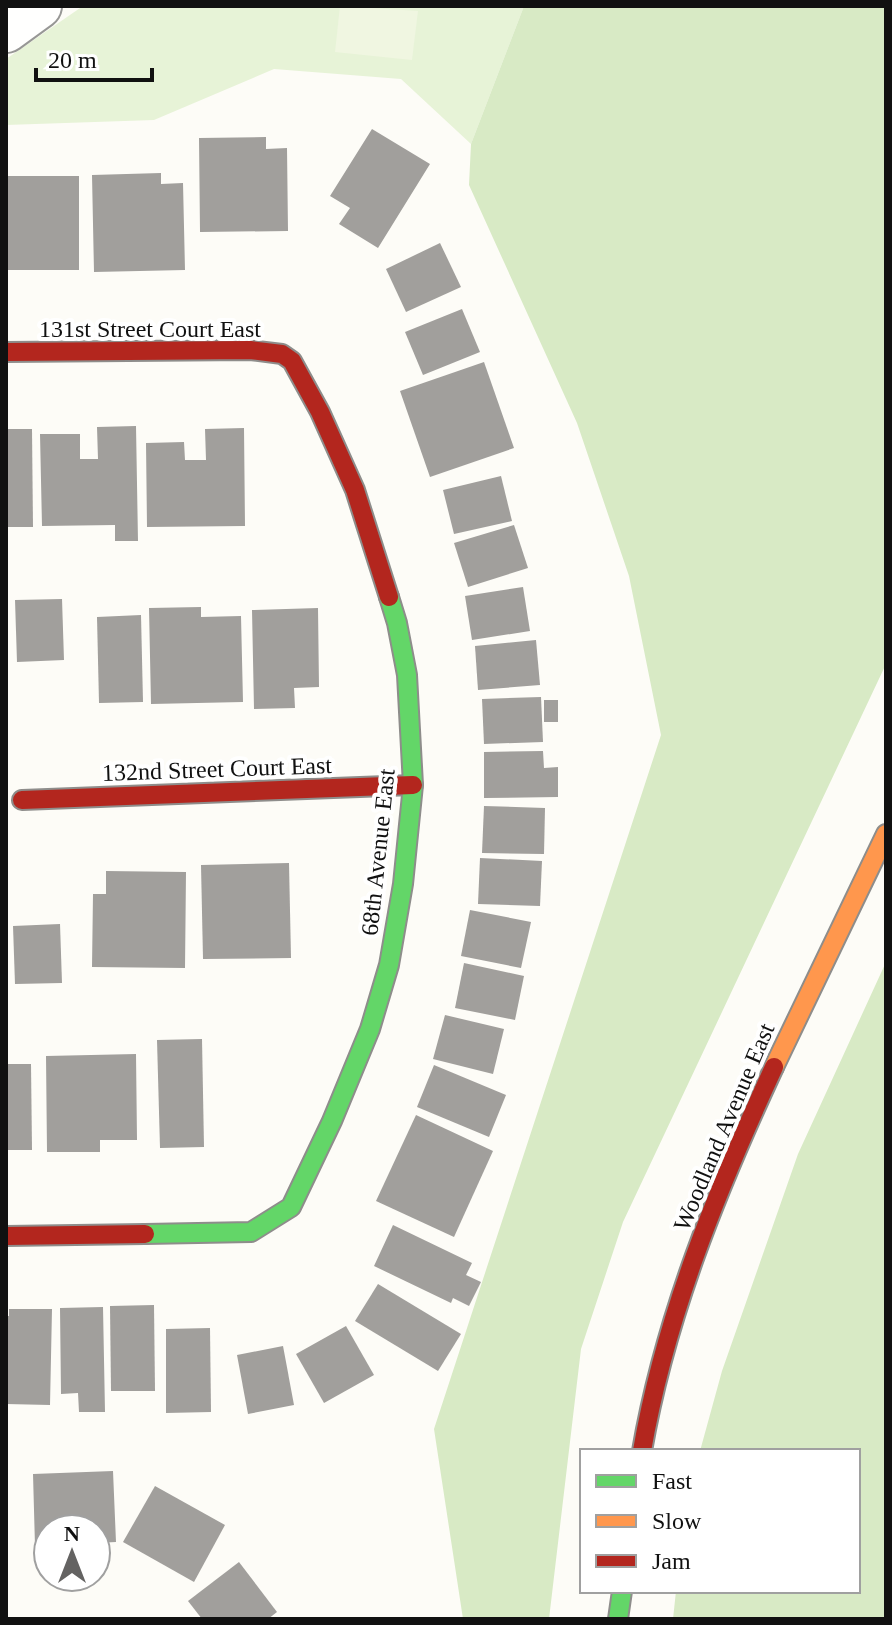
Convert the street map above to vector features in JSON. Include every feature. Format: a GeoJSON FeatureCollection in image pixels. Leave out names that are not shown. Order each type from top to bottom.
{"type":"FeatureCollection","features":[{"type":"Feature","properties":{"kind":"street"},"geometry":{"type":"LineString","coordinates":[[6,30],[39,6]]}},
{"type":"Feature","properties":{"kind":"street","name":"131st Street Court East"},"geometry":{"type":"LineString","coordinates":[[6,352],[250,350],[282,354],[292,361]]}},
{"type":"Feature","properties":{"kind":"street","name":"68th Avenue East"},"geometry":{"type":"LineString","coordinates":[[6,1236],[251,1232],[291,1207],[332,1121],[370,1029],[389,965],[403,884],[413,785],[407,675],[386,583],[355,490],[320,412],[292,361]]}},
{"type":"Feature","properties":{"kind":"street","name":"132nd Street Court East"},"geometry":{"type":"LineString","coordinates":[[22,800],[413,785]]}},
{"type":"Feature","properties":{"kind":"street","name":"Woodland Avenue East"},"geometry":{"type":"LineString","coordinates":[[642,1449],[666,1343],[723,1183],[772,1071],[886,834]]}},
{"type":"Feature","properties":{"kind":"street"},"geometry":{"type":"LineString","coordinates":[[618,1619],[622,1593]]}},
{"type":"Feature","properties":{"kind":"green space"},"geometry":{"type":"Polygon","coordinates":[[[83,6],[524,6],[471,144],[401,79],[274,69],[154,120],[6,125],[6,59],[83,6]]]}},
{"type":"Feature","properties":{"kind":"green space"},"geometry":{"type":"Polygon","coordinates":[[[340,6],[418,11],[412,60],[335,52],[340,6]]]}},
{"type":"Feature","properties":{"kind":"green space"},"geometry":{"type":"Polygon","coordinates":[[[524,6],[886,6],[886,664],[623,1222],[581,1349],[549,1619],[463,1619],[434,1429],[661,735],[629,576],[577,423],[469,185],[471,144],[524,6]]]}},
{"type":"Feature","properties":{"kind":"green space"},"geometry":{"type":"Polygon","coordinates":[[[886,962],[886,1619],[673,1619],[676,1593],[860,1593],[860,1449],[701,1449],[722,1371],[798,1154],[886,962]]]}},
{"type":"Feature","properties":{"kind":"building"},"geometry":{"type":"Polygon","coordinates":[[[372,129],[430,164],[378,248],[339,224],[350,208],[330,196],[372,129]]]}},
{"type":"Feature","properties":{"kind":"building"},"geometry":{"type":"Polygon","coordinates":[[[266,137],[266,149],[287,148],[288,231],[200,232],[199,138],[266,137]]]}},
{"type":"Feature","properties":{"kind":"building"},"geometry":{"type":"Polygon","coordinates":[[[161,173],[161,184],[183,183],[185,270],[94,272],[92,175],[161,173]]]}},
{"type":"Feature","properties":{"kind":"building"},"geometry":{"type":"Polygon","coordinates":[[[6,176],[79,176],[79,270],[6,270],[6,176]]]}},
{"type":"Feature","properties":{"kind":"building"},"geometry":{"type":"Polygon","coordinates":[[[440,243],[461,287],[406,312],[386,269],[440,243]]]}},
{"type":"Feature","properties":{"kind":"building"},"geometry":{"type":"Polygon","coordinates":[[[462,309],[480,352],[423,375],[405,332],[462,309]]]}},
{"type":"Feature","properties":{"kind":"building"},"geometry":{"type":"Polygon","coordinates":[[[484,362],[514,448],[430,477],[400,391],[484,362]]]}},
{"type":"Feature","properties":{"kind":"building"},"geometry":{"type":"Polygon","coordinates":[[[136,426],[138,541],[115,541],[115,525],[42,526],[40,434],[80,434],[80,459],[98,459],[97,427],[136,426]]]}},
{"type":"Feature","properties":{"kind":"building"},"geometry":{"type":"Polygon","coordinates":[[[244,428],[245,526],[147,527],[146,443],[184,442],[185,460],[206,460],[205,429],[244,428]]]}},
{"type":"Feature","properties":{"kind":"building"},"geometry":{"type":"Polygon","coordinates":[[[6,429],[32,429],[33,527],[6,527],[6,429]]]}},
{"type":"Feature","properties":{"kind":"building"},"geometry":{"type":"Polygon","coordinates":[[[501,476],[512,521],[454,534],[443,490],[501,476]]]}},
{"type":"Feature","properties":{"kind":"building"},"geometry":{"type":"Polygon","coordinates":[[[514,525],[528,568],[468,587],[454,543],[514,525]]]}},
{"type":"Feature","properties":{"kind":"building"},"geometry":{"type":"Polygon","coordinates":[[[523,587],[530,631],[472,640],[465,596],[523,587]]]}},
{"type":"Feature","properties":{"kind":"building"},"geometry":{"type":"Polygon","coordinates":[[[62,599],[64,660],[17,662],[15,600],[62,599]]]}},
{"type":"Feature","properties":{"kind":"building"},"geometry":{"type":"Polygon","coordinates":[[[201,607],[201,617],[241,616],[243,702],[151,704],[149,608],[201,607]]]}},
{"type":"Feature","properties":{"kind":"building"},"geometry":{"type":"Polygon","coordinates":[[[318,608],[319,687],[294,688],[295,708],[254,709],[252,610],[318,608]]]}},
{"type":"Feature","properties":{"kind":"building"},"geometry":{"type":"Polygon","coordinates":[[[141,615],[143,702],[99,703],[97,617],[141,615]]]}},
{"type":"Feature","properties":{"kind":"building"},"geometry":{"type":"Polygon","coordinates":[[[536,640],[540,685],[478,690],[475,646],[536,640]]]}},
{"type":"Feature","properties":{"kind":"building"},"geometry":{"type":"Polygon","coordinates":[[[541,697],[543,742],[484,744],[482,699],[541,697]]]}},
{"type":"Feature","properties":{"kind":"building"},"geometry":{"type":"Polygon","coordinates":[[[544,700],[558,700],[558,722],[544,722],[544,700]]]}},
{"type":"Feature","properties":{"kind":"building"},"geometry":{"type":"Polygon","coordinates":[[[543,751],[544,768],[558,767],[558,797],[484,798],[484,752],[543,751]]]}},
{"type":"Feature","properties":{"kind":"building"},"geometry":{"type":"Polygon","coordinates":[[[484,806],[545,808],[544,854],[482,853],[484,806]]]}},
{"type":"Feature","properties":{"kind":"building"},"geometry":{"type":"Polygon","coordinates":[[[480,858],[542,861],[540,906],[478,904],[480,858]]]}},
{"type":"Feature","properties":{"kind":"building"},"geometry":{"type":"Polygon","coordinates":[[[289,863],[291,958],[203,959],[201,865],[289,863]]]}},
{"type":"Feature","properties":{"kind":"building"},"geometry":{"type":"Polygon","coordinates":[[[106,871],[186,872],[185,968],[92,967],[93,894],[106,894],[106,871]]]}},
{"type":"Feature","properties":{"kind":"building"},"geometry":{"type":"Polygon","coordinates":[[[470,910],[531,922],[521,968],[461,956],[470,910]]]}},
{"type":"Feature","properties":{"kind":"building"},"geometry":{"type":"Polygon","coordinates":[[[60,924],[62,983],[15,984],[13,926],[60,924]]]}},
{"type":"Feature","properties":{"kind":"building"},"geometry":{"type":"Polygon","coordinates":[[[464,963],[524,976],[515,1020],[455,1008],[464,963]]]}},
{"type":"Feature","properties":{"kind":"building"},"geometry":{"type":"Polygon","coordinates":[[[445,1015],[504,1029],[493,1074],[433,1059],[445,1015]]]}},
{"type":"Feature","properties":{"kind":"building"},"geometry":{"type":"Polygon","coordinates":[[[202,1039],[204,1147],[160,1148],[157,1040],[202,1039]]]}},
{"type":"Feature","properties":{"kind":"building"},"geometry":{"type":"Polygon","coordinates":[[[136,1054],[137,1140],[100,1140],[100,1152],[47,1152],[46,1056],[136,1054]]]}},
{"type":"Feature","properties":{"kind":"building"},"geometry":{"type":"Polygon","coordinates":[[[6,1064],[31,1064],[32,1150],[6,1150],[6,1064]]]}},
{"type":"Feature","properties":{"kind":"building"},"geometry":{"type":"Polygon","coordinates":[[[434,1065],[506,1095],[489,1137],[417,1107],[434,1065]]]}},
{"type":"Feature","properties":{"kind":"building"},"geometry":{"type":"Polygon","coordinates":[[[416,1115],[493,1151],[454,1237],[376,1201],[416,1115]]]}},
{"type":"Feature","properties":{"kind":"building"},"geometry":{"type":"Polygon","coordinates":[[[393,1225],[472,1263],[466,1275],[481,1282],[469,1306],[453,1298],[451,1303],[374,1266],[393,1225]]]}},
{"type":"Feature","properties":{"kind":"building"},"geometry":{"type":"Polygon","coordinates":[[[378,1284],[461,1334],[438,1371],[355,1321],[378,1284]]]}},
{"type":"Feature","properties":{"kind":"building"},"geometry":{"type":"Polygon","coordinates":[[[154,1305],[155,1391],[111,1391],[110,1306],[154,1305]]]}},
{"type":"Feature","properties":{"kind":"building"},"geometry":{"type":"Polygon","coordinates":[[[103,1307],[105,1412],[79,1412],[78,1393],[61,1394],[60,1308],[103,1307]]]}},
{"type":"Feature","properties":{"kind":"building"},"geometry":{"type":"Polygon","coordinates":[[[9,1309],[52,1309],[50,1405],[6,1404],[6,1316],[9,1316],[9,1309]]]}},
{"type":"Feature","properties":{"kind":"building"},"geometry":{"type":"Polygon","coordinates":[[[346,1326],[374,1375],[324,1403],[296,1354],[346,1326]]]}},
{"type":"Feature","properties":{"kind":"building"},"geometry":{"type":"Polygon","coordinates":[[[210,1328],[211,1412],[166,1413],[166,1329],[210,1328]]]}},
{"type":"Feature","properties":{"kind":"building"},"geometry":{"type":"Polygon","coordinates":[[[283,1346],[294,1405],[248,1414],[237,1355],[283,1346]]]}},
{"type":"Feature","properties":{"kind":"building"},"geometry":{"type":"Polygon","coordinates":[[[113,1471],[116,1542],[112,1542],[112,1513],[34,1513],[33,1474],[113,1471]]]}},
{"type":"Feature","properties":{"kind":"building"},"geometry":{"type":"Polygon","coordinates":[[[155,1486],[225,1525],[194,1582],[123,1542],[155,1486]]]}},
{"type":"Feature","properties":{"kind":"building"},"geometry":{"type":"Polygon","coordinates":[[[239,1562],[277,1612],[268,1619],[202,1619],[188,1601],[239,1562]]]}},
{"type":"Feature","properties":{"kind":"traffic: fast"},"geometry":{"type":"LineString","coordinates":[[145,1234],[251,1232],[291,1207],[332,1121],[370,1029],[389,965],[403,884],[413,785],[407,675],[389,597]]}},
{"type":"Feature","properties":{"kind":"traffic: fast"},"geometry":{"type":"LineString","coordinates":[[618,1619],[622,1593]]}},
{"type":"Feature","properties":{"kind":"traffic: slow"},"geometry":{"type":"LineString","coordinates":[[774,1067],[886,834]]}},
{"type":"Feature","properties":{"kind":"traffic: jam"},"geometry":{"type":"LineString","coordinates":[[6,352],[250,350],[282,354],[292,361],[320,412],[355,490],[389,597]]}},
{"type":"Feature","properties":{"kind":"traffic: jam"},"geometry":{"type":"LineString","coordinates":[[22,800],[413,785]]}},
{"type":"Feature","properties":{"kind":"traffic: jam"},"geometry":{"type":"LineString","coordinates":[[642,1449],[664,1352],[695,1255],[774,1067]]}},
{"type":"Feature","properties":{"kind":"traffic: jam"},"geometry":{"type":"LineString","coordinates":[[6,1236],[145,1234]]}}]}
